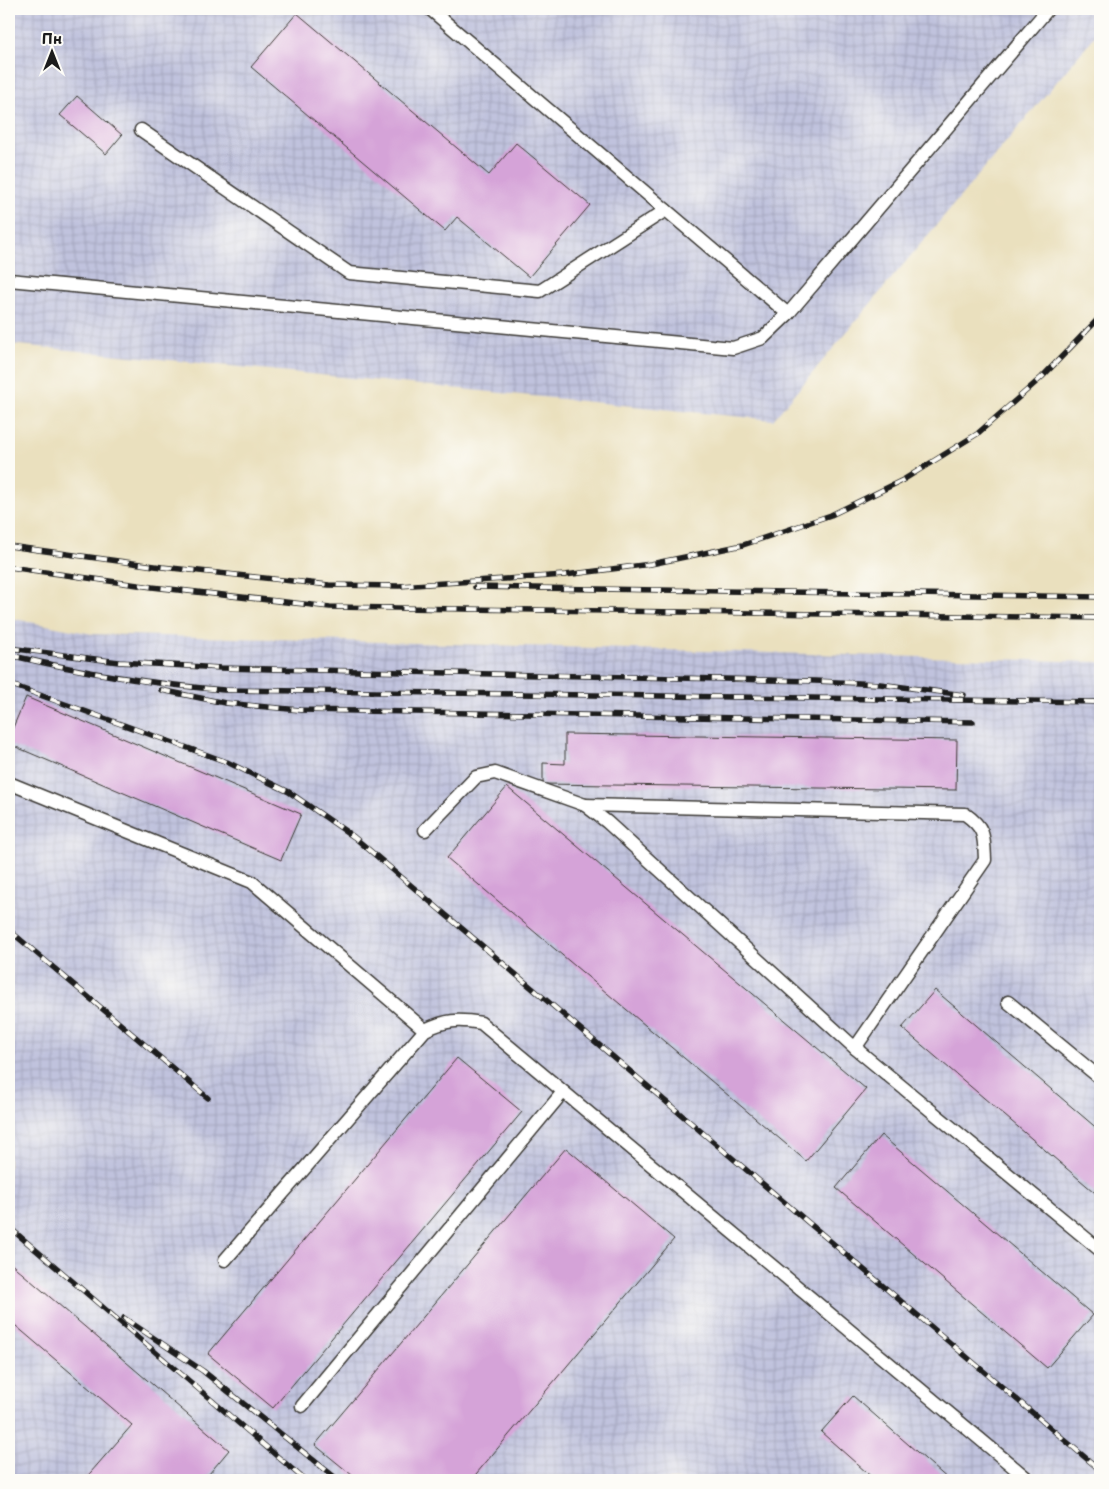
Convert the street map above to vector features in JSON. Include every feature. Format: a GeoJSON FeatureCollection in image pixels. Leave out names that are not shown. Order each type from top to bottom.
{"type":"FeatureCollection","features":[{"type":"Feature","properties":{"kind":"lane"},"geometry":{"type":"LineString","coordinates":[[430,9],[788,314]]}},
{"type":"Feature","properties":{"kind":"lane"},"geometry":{"type":"LineString","coordinates":[[9,280],[734,348],[763,338],[788,314],[1048,9]]}},
{"type":"Feature","properties":{"kind":"lane"},"geometry":{"type":"LineString","coordinates":[[141,130],[349,273],[540,291],[666,210]]}},
{"type":"Feature","properties":{"kind":"lane"},"geometry":{"type":"LineString","coordinates":[[425,830],[476,777],[495,773],[585,804],[965,814],[978,824],[984,836],[985,860],[855,1048]]}},
{"type":"Feature","properties":{"kind":"lane"},"geometry":{"type":"LineString","coordinates":[[9,783],[252,882],[425,1030]]}},
{"type":"Feature","properties":{"kind":"lane"},"geometry":{"type":"LineString","coordinates":[[585,804],[614,828],[855,1048],[1100,1250]]}},
{"type":"Feature","properties":{"kind":"lane"},"geometry":{"type":"LineString","coordinates":[[1008,1002],[1100,1078]]}},
{"type":"Feature","properties":{"kind":"lane"},"geometry":{"type":"LineString","coordinates":[[225,1260],[425,1030],[444,1022],[462,1020],[481,1023],[1029,1480]]}},
{"type":"Feature","properties":{"kind":"lane"},"geometry":{"type":"LineString","coordinates":[[302,1406],[563,1092]]}},
{"type":"Feature","properties":{"kind":"shaded area"},"geometry":{"type":"Polygon","coordinates":[[[9,9],[1100,9],[1100,30],[773,420],[9,344],[9,9]]]}},
{"type":"Feature","properties":{"kind":"shaded area"},"geometry":{"type":"Polygon","coordinates":[[[9,618],[93,634],[1100,662],[1100,1480],[9,1480],[9,618]]]}},
{"type":"Feature","properties":{"kind":"building"},"geometry":{"type":"Polygon","coordinates":[[[297,13],[489,175],[516,143],[590,205],[529,277],[457,217],[445,231],[251,67],[297,13]]]}},
{"type":"Feature","properties":{"kind":"building"},"geometry":{"type":"Polygon","coordinates":[[[77,96],[122,135],[106,154],[60,115],[77,96]]]}},
{"type":"Feature","properties":{"kind":"building"},"geometry":{"type":"Polygon","coordinates":[[[26,697],[301,814],[281,860],[9,744],[9,737],[26,697]]]}},
{"type":"Feature","properties":{"kind":"building"},"geometry":{"type":"Polygon","coordinates":[[[565,734],[957,740],[956,790],[543,784],[543,763],[565,764],[565,734]]]}},
{"type":"Feature","properties":{"kind":"building"},"geometry":{"type":"Polygon","coordinates":[[[507,787],[866,1089],[806,1161],[447,858],[507,787]]]}},
{"type":"Feature","properties":{"kind":"building"},"geometry":{"type":"Polygon","coordinates":[[[935,990],[1100,1131],[1100,1197],[902,1028],[935,990]]]}},
{"type":"Feature","properties":{"kind":"building"},"geometry":{"type":"Polygon","coordinates":[[[457,1058],[522,1112],[273,1408],[208,1354],[457,1058]]]}},
{"type":"Feature","properties":{"kind":"building"},"geometry":{"type":"Polygon","coordinates":[[[881,1135],[1093,1315],[1047,1368],[836,1188],[881,1135]]]}},
{"type":"Feature","properties":{"kind":"building"},"geometry":{"type":"Polygon","coordinates":[[[566,1148],[674,1239],[471,1480],[358,1480],[315,1445],[566,1148]]]}},
{"type":"Feature","properties":{"kind":"building"},"geometry":{"type":"Polygon","coordinates":[[[9,1262],[229,1450],[204,1480],[84,1480],[132,1425],[9,1320],[9,1262]]]}},
{"type":"Feature","properties":{"kind":"building"},"geometry":{"type":"Polygon","coordinates":[[[853,1396],[949,1480],[875,1480],[821,1432],[853,1396]]]}},
{"type":"Feature","properties":{"kind":"railway"},"geometry":{"type":"LineString","coordinates":[[9,546],[162,567],[329,585],[399,586],[565,575],[651,564],[743,545],[831,515],[903,480],[977,434],[1042,377],[1100,317]]}},
{"type":"Feature","properties":{"kind":"railway"},"geometry":{"type":"LineString","coordinates":[[9,567],[152,587],[330,607],[1100,618]]}},
{"type":"Feature","properties":{"kind":"railway"},"geometry":{"type":"LineString","coordinates":[[475,587],[1100,597]]}},
{"type":"Feature","properties":{"kind":"railway"},"geometry":{"type":"LineString","coordinates":[[9,648],[119,662],[221,668],[815,681],[880,684],[964,695]]}},
{"type":"Feature","properties":{"kind":"railway"},"geometry":{"type":"LineString","coordinates":[[9,655],[115,677],[224,690],[1100,702]]}},
{"type":"Feature","properties":{"kind":"railway"},"geometry":{"type":"LineString","coordinates":[[9,684],[227,762],[289,792],[354,837],[1100,1470]]}},
{"type":"Feature","properties":{"kind":"railway"},"geometry":{"type":"LineString","coordinates":[[161,690],[225,703],[300,710],[973,722]]}},
{"type":"Feature","properties":{"kind":"railway"},"geometry":{"type":"LineString","coordinates":[[9,930],[208,1098]]}},
{"type":"Feature","properties":{"kind":"railway"},"geometry":{"type":"LineString","coordinates":[[9,1227],[305,1480]]}},
{"type":"Feature","properties":{"kind":"railway"},"geometry":{"type":"LineString","coordinates":[[124,1318],[203,1371],[338,1480]]}}]}
